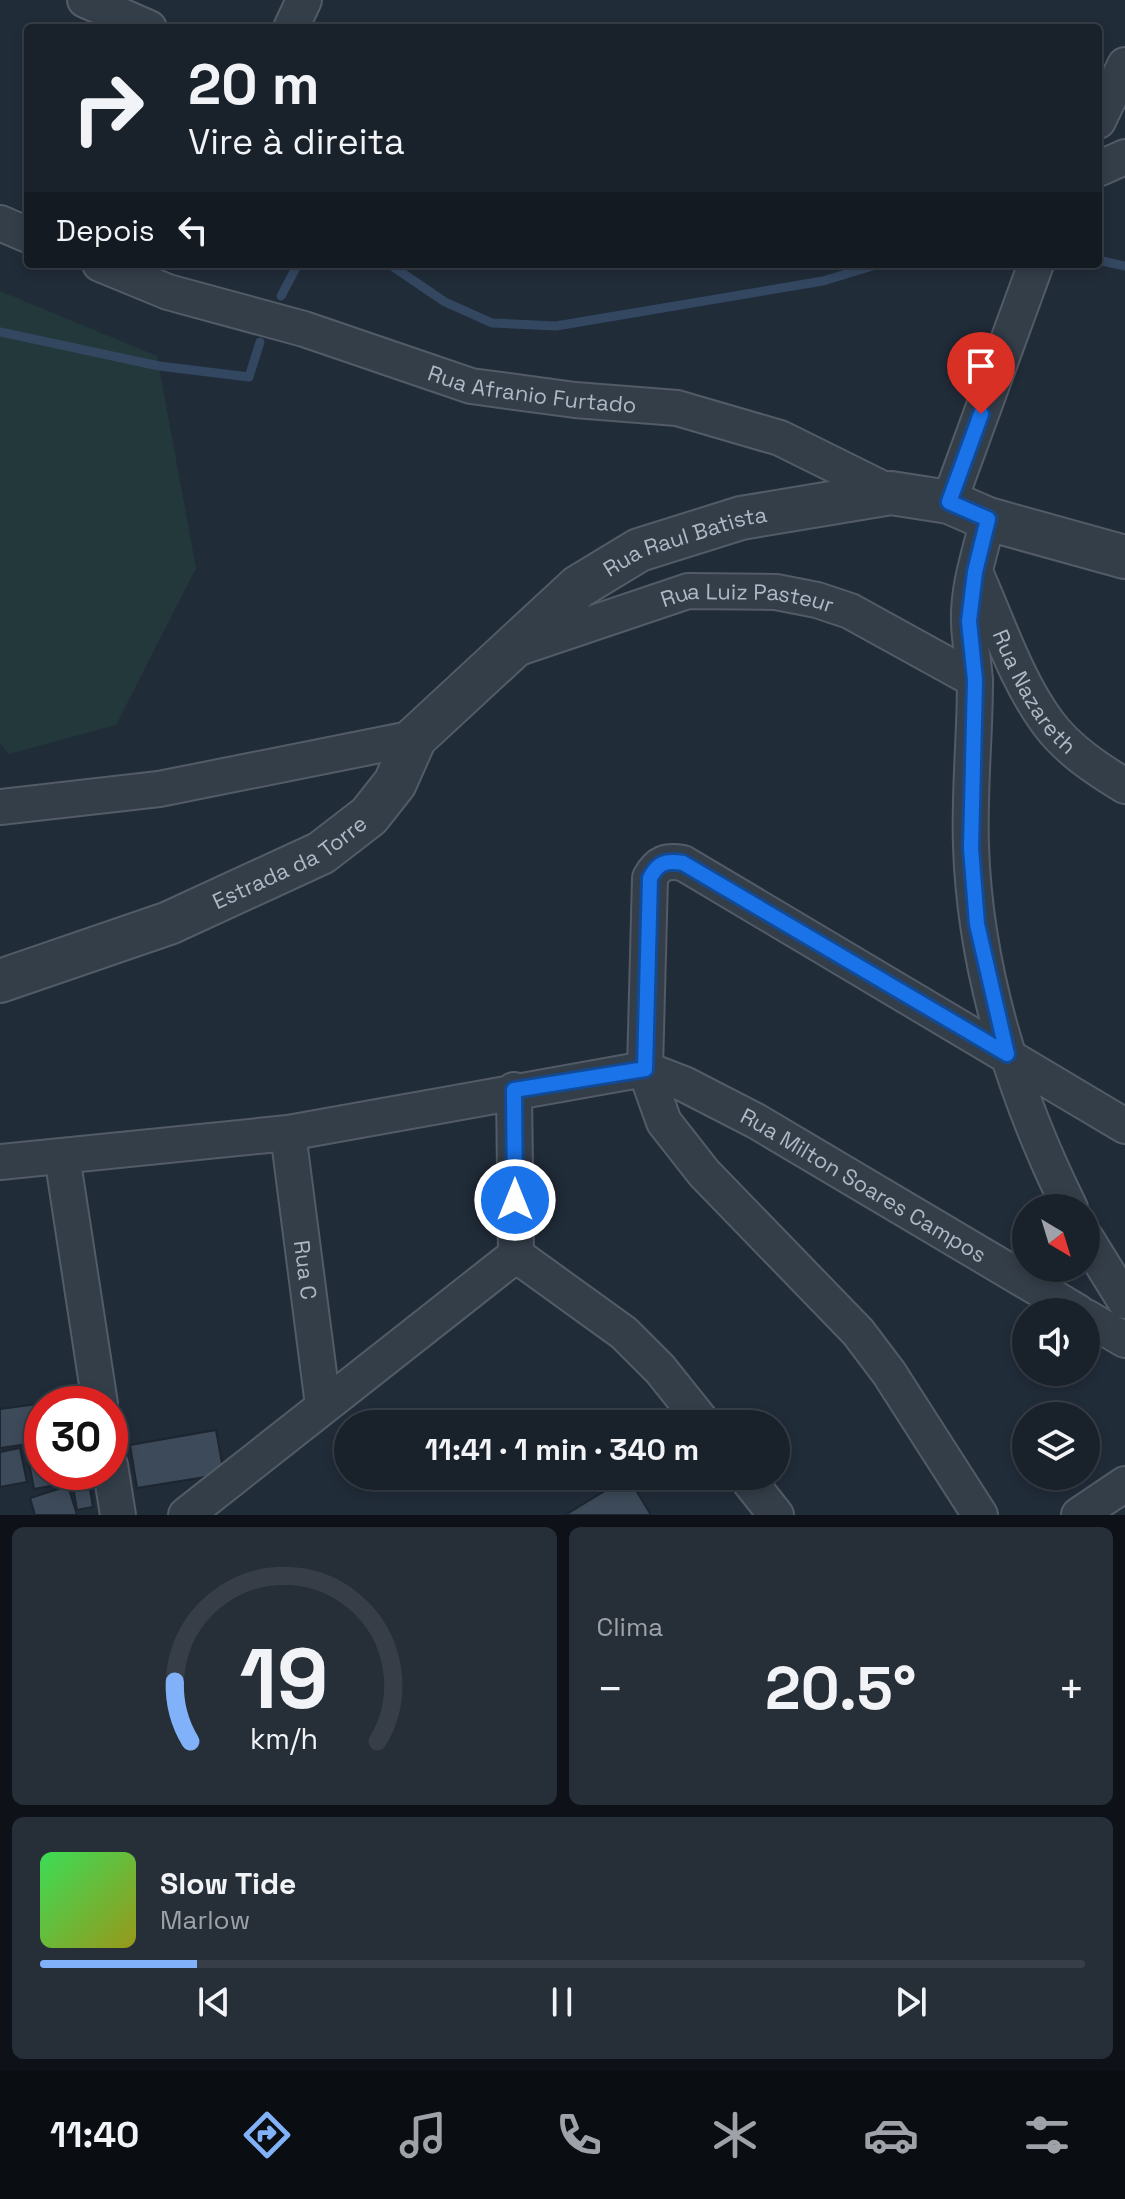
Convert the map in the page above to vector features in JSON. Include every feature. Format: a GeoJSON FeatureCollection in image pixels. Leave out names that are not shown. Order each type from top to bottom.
{"type":"FeatureCollection","features":[{"type":"Feature","properties":{"kind":"street"},"geometry":{"type":"LineString","coordinates":[[85,0],[140,24]]}},
{"type":"Feature","properties":{"kind":"street"},"geometry":{"type":"LineString","coordinates":[[293,24],[304,0]]}},
{"type":"Feature","properties":{"kind":"street"},"geometry":{"type":"LineString","coordinates":[[1102,113],[1125,65]]}},
{"type":"Feature","properties":{"kind":"street"},"geometry":{"type":"LineString","coordinates":[[1102,167],[1125,157]]}},
{"type":"Feature","properties":{"kind":"street"},"geometry":{"type":"LineString","coordinates":[[0,223],[24,233]]}},
{"type":"Feature","properties":{"kind":"street","name":"Rua Afranio Furtado"},"geometry":{"type":"LineString","coordinates":[[121,268],[175,278],[304,329],[471,386],[575,400],[677,408],[780,438],[891,493]]}},
{"type":"Feature","properties":{"kind":"street"},"geometry":{"type":"LineString","coordinates":[[949,502],[1035,268]]}},
{"type":"Feature","properties":{"kind":"street","name":"Rua Raul Batista"},"geometry":{"type":"LineString","coordinates":[[510,651],[578,587],[639,550],[741,518],[891,493],[949,502],[988,519],[1125,557]]}},
{"type":"Feature","properties":{"kind":"street"},"geometry":{"type":"LineString","coordinates":[[988,519],[975,572],[969,621],[975,680],[971,848],[977,924],[1007,1054],[1064,1194]]}},
{"type":"Feature","properties":{"kind":"street","name":"Rua Nazareth"},"geometry":{"type":"LineString","coordinates":[[975,572],[1035,702],[1048,723],[1065,743],[1125,786]]}},
{"type":"Feature","properties":{"kind":"street","name":"Rua Luiz Pasteur"},"geometry":{"type":"LineString","coordinates":[[510,651],[688,591],[776,592],[817,600],[850,611],[975,680]]}},
{"type":"Feature","properties":{"kind":"street","name":"Estrada da Torre"},"geometry":{"type":"LineString","coordinates":[[0,981],[169,923],[321,853],[369,816],[395,783],[415,738],[510,651]]}},
{"type":"Feature","properties":{"kind":"street"},"geometry":{"type":"LineString","coordinates":[[0,807],[159,789],[415,738]]}},
{"type":"Feature","properties":{"kind":"street"},"geometry":{"type":"LineString","coordinates":[[980,1515],[889,1373],[858,1332],[679,1144],[664,1122],[645,1069],[650,878],[656,866],[668,860],[683,863],[1125,1126]]}},
{"type":"Feature","properties":{"kind":"street"},"geometry":{"type":"LineString","coordinates":[[0,1162],[288,1133],[514,1090],[645,1069]]}},
{"type":"Feature","properties":{"kind":"street","name":"Rua Milton Soares Campos"},"geometry":{"type":"LineString","coordinates":[[645,1069],[756,1121],[1054,1298]]}},
{"type":"Feature","properties":{"kind":"street"},"geometry":{"type":"LineString","coordinates":[[514,1090],[516,1255]]}},
{"type":"Feature","properties":{"kind":"street","name":"Rua C"},"geometry":{"type":"LineString","coordinates":[[288,1133],[323,1405]]}},
{"type":"Feature","properties":{"kind":"street"},"geometry":{"type":"LineString","coordinates":[[62,1156],[97,1386]]}},
{"type":"Feature","properties":{"kind":"street"},"geometry":{"type":"LineString","coordinates":[[186,1515],[516,1255]]}},
{"type":"Feature","properties":{"kind":"street"},"geometry":{"type":"LineString","coordinates":[[516,1255],[624,1333],[660,1369],[693,1410]]}},
{"type":"Feature","properties":{"kind":"street"},"geometry":{"type":"LineString","coordinates":[[1100,1261],[1125,1301]]}},
{"type":"Feature","properties":{"kind":"street"},"geometry":{"type":"LineString","coordinates":[[1100,1325],[1125,1340]]}},
{"type":"Feature","properties":{"kind":"street"},"geometry":{"type":"LineString","coordinates":[[1079,1515],[1125,1484]]}},
{"type":"Feature","properties":{"kind":"street"},"geometry":{"type":"LineString","coordinates":[[114,1490],[118,1515]]}},
{"type":"Feature","properties":{"kind":"street"},"geometry":{"type":"LineString","coordinates":[[756,1490],[776,1515]]}},
{"type":"Feature","properties":{"kind":"green space"},"geometry":{"type":"Polygon","coordinates":[[[0,291],[157,356],[196,568],[116,725],[9,754],[0,743],[0,291]]]}},
{"type":"Feature","properties":{"kind":"building"},"geometry":{"type":"Polygon","coordinates":[[[24,1406],[24,1445],[0,1448],[0,1409],[24,1406]]]}},
{"type":"Feature","properties":{"kind":"building"},"geometry":{"type":"Polygon","coordinates":[[[216,1430],[224,1474],[137,1488],[130,1445],[216,1430]]]}},
{"type":"Feature","properties":{"kind":"building"},"geometry":{"type":"Polygon","coordinates":[[[20,1448],[24,1483],[0,1487],[0,1452],[20,1448]]]}},
{"type":"Feature","properties":{"kind":"building"},"geometry":{"type":"Polygon","coordinates":[[[55,1490],[69,1490],[77,1515],[35,1515],[30,1498],[55,1490]]]}},
{"type":"Feature","properties":{"kind":"building"},"geometry":{"type":"Polygon","coordinates":[[[74,1490],[90,1490],[93,1507],[77,1510],[74,1490]]]}},
{"type":"Feature","properties":{"kind":"building"},"geometry":{"type":"Polygon","coordinates":[[[606,1490],[636,1490],[651,1515],[565,1515],[606,1490]]]}},
{"type":"Feature","properties":{"kind":"waterway"},"geometry":{"type":"LineString","coordinates":[[1102,261],[1125,266]]}},
{"type":"Feature","properties":{"kind":"waterway"},"geometry":{"type":"LineString","coordinates":[[281,296],[296,268]]}},
{"type":"Feature","properties":{"kind":"waterway"},"geometry":{"type":"LineString","coordinates":[[395,268],[445,302],[492,323],[556,326],[823,281],[866,268]]}},
{"type":"Feature","properties":{"kind":"waterway"},"geometry":{"type":"LineString","coordinates":[[0,332],[159,366],[249,377],[260,342]]}},
{"type":"Feature","properties":{"kind":"route"},"geometry":{"type":"LineString","coordinates":[[515,1200],[514,1090],[645,1069],[650,878],[656,866],[668,860],[683,863],[1007,1054],[977,924],[971,848],[975,680],[970,598],[988,519],[949,502],[981,414]]}}]}
